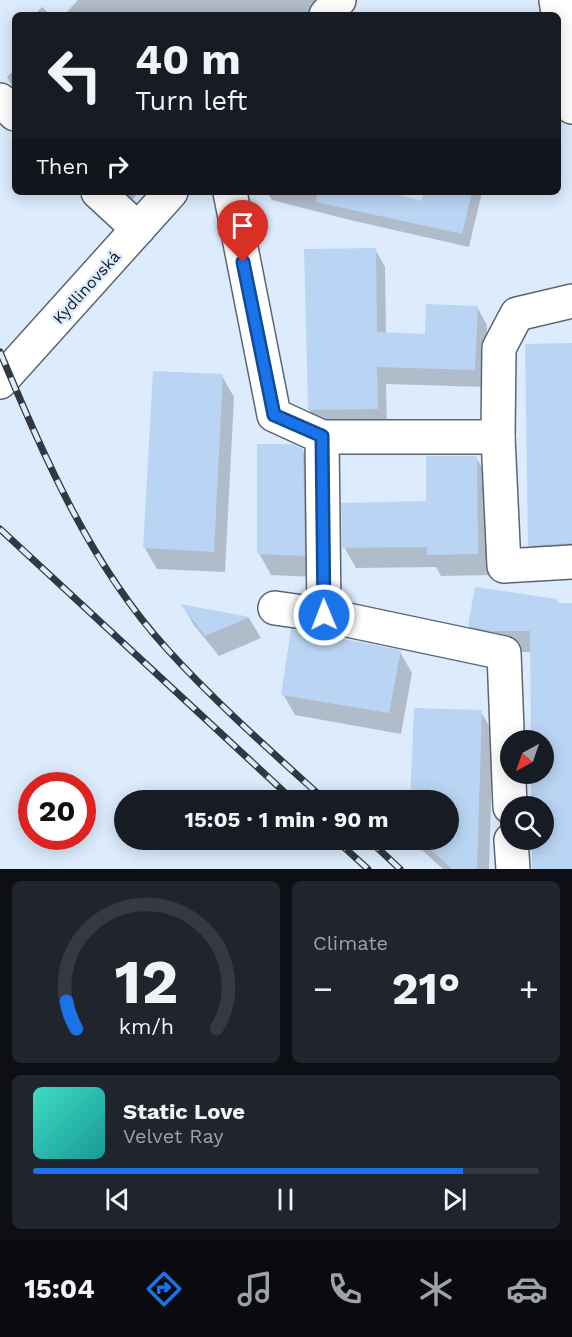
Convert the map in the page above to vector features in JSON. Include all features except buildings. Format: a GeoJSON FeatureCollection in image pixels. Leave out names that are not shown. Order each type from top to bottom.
{"type":"FeatureCollection","features":[{"type":"Feature","properties":{"kind":"street"},"geometry":{"type":"LineString","coordinates":[[329,12],[339,0]]}},
{"type":"Feature","properties":{"kind":"street"},"geometry":{"type":"LineString","coordinates":[[561,33],[572,107]]}},
{"type":"Feature","properties":{"kind":"street"},"geometry":{"type":"LineString","coordinates":[[0,100],[12,111]]}},
{"type":"Feature","properties":{"kind":"street"},"geometry":{"type":"LineString","coordinates":[[101,195],[138,230]]}},
{"type":"Feature","properties":{"kind":"street","name":"Kydlinovská"},"geometry":{"type":"LineString","coordinates":[[0,382],[168,195]]}},
{"type":"Feature","properties":{"kind":"street"},"geometry":{"type":"LineString","coordinates":[[231,195],[274,415],[322,436],[498,437]]}},
{"type":"Feature","properties":{"kind":"street"},"geometry":{"type":"LineString","coordinates":[[572,301],[517,314],[499,348],[498,437],[504,566],[572,562]]}},
{"type":"Feature","properties":{"kind":"street"},"geometry":{"type":"LineString","coordinates":[[322,436],[324,615]]}},
{"type":"Feature","properties":{"kind":"street"},"geometry":{"type":"LineString","coordinates":[[275,608],[324,615],[504,653],[510,796]]}},
{"type":"Feature","properties":{"kind":"street"},"geometry":{"type":"LineString","coordinates":[[512,850],[513,869]]}},
{"type":"Feature","properties":{"kind":"railway"},"geometry":{"type":"LineString","coordinates":[[0,352],[52,470],[92,546],[115,582],[167,649],[205,689],[314,790]]}},
{"type":"Feature","properties":{"kind":"railway"},"geometry":{"type":"LineString","coordinates":[[0,529],[282,790]]}},
{"type":"Feature","properties":{"kind":"railway"},"geometry":{"type":"LineString","coordinates":[[347,850],[368,869]]}},
{"type":"Feature","properties":{"kind":"railway"},"geometry":{"type":"LineString","coordinates":[[380,850],[400,869]]}},
{"type":"Feature","properties":{"kind":"route"},"geometry":{"type":"LineString","coordinates":[[243,262],[274,415],[322,436],[324,615]]}}]}
